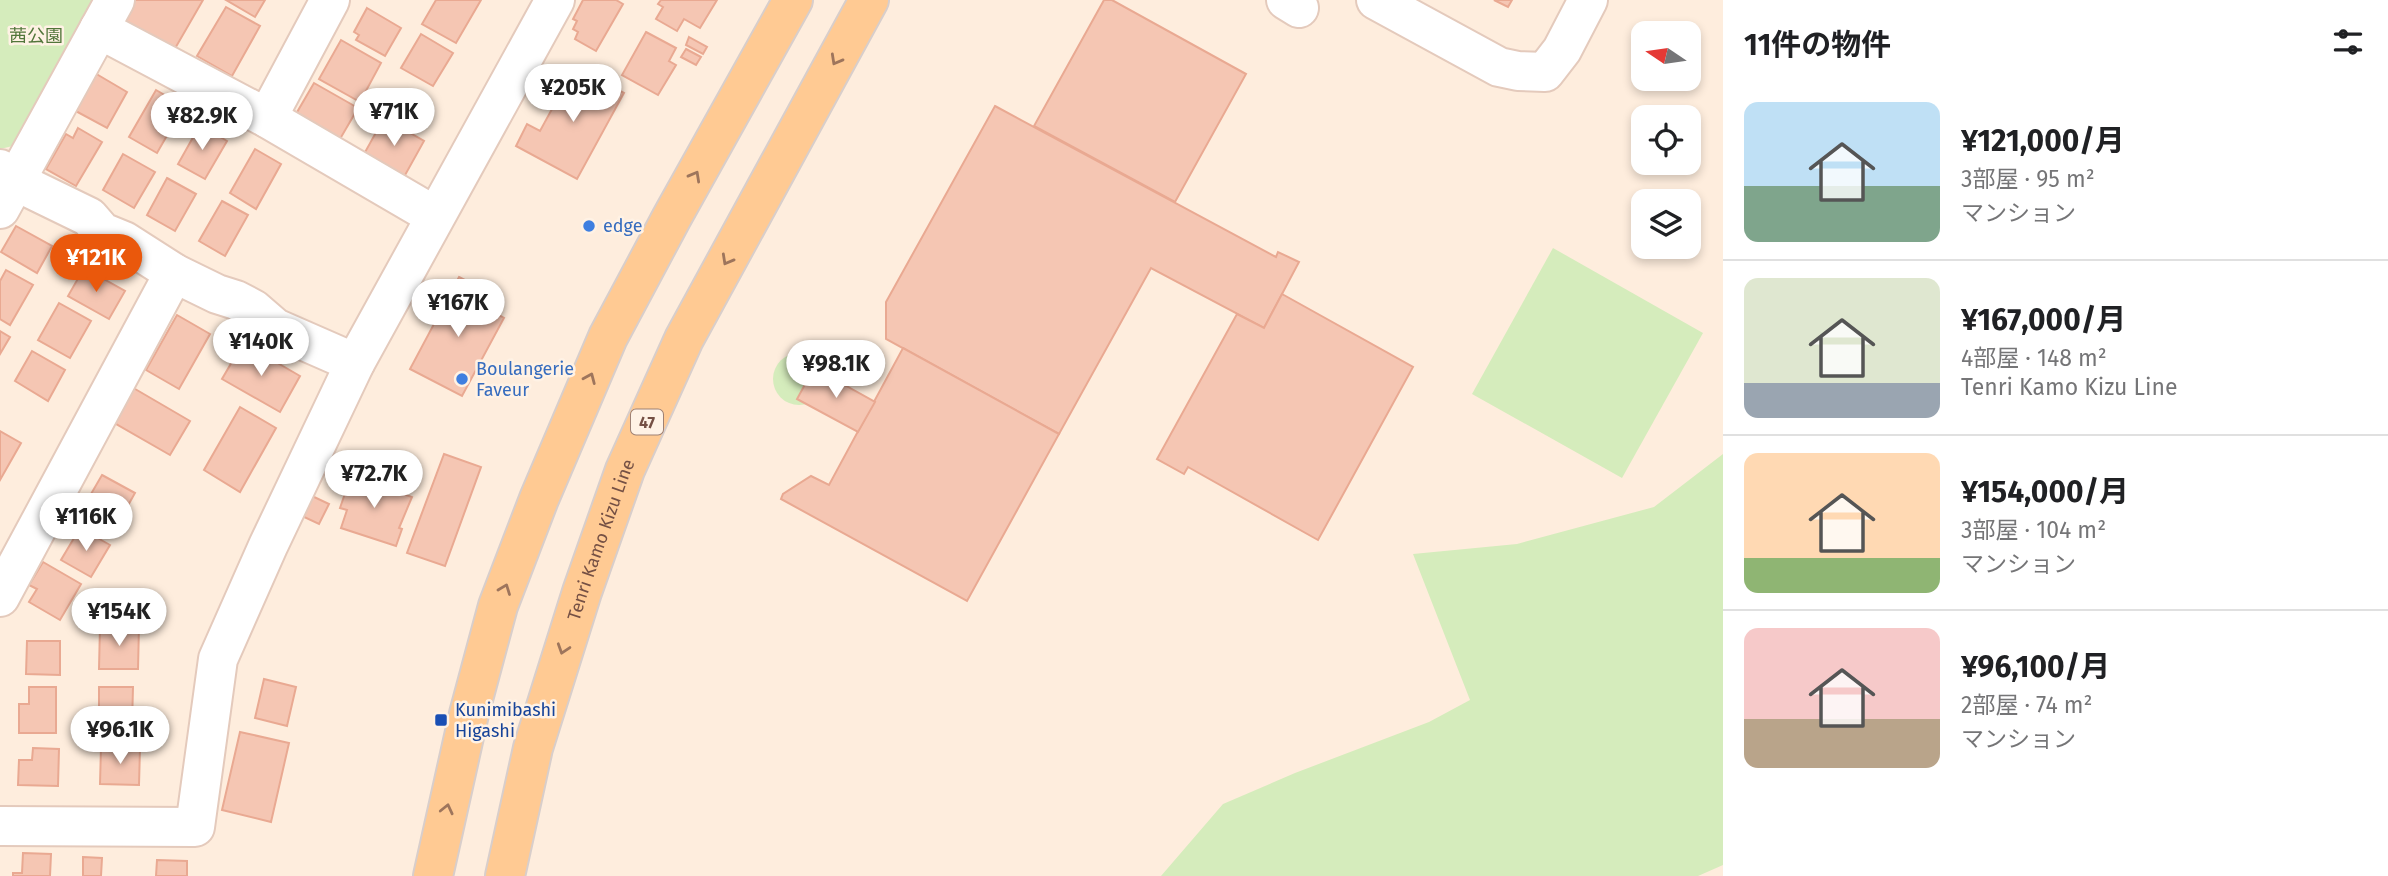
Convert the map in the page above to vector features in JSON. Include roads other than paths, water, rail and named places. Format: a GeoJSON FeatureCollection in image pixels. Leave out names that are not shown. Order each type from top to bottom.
{"type":"FeatureCollection","features":[{"type":"Feature","properties":{"kind":"main road"},"geometry":{"type":"LineString","coordinates":[[433,876],[469,714],[498,606],[539,499],[608,337],[793,0]]}},
{"type":"Feature","properties":{"kind":"main road","name":"Tenri Kamo Kizu Line"},"geometry":{"type":"LineString","coordinates":[[505,876],[533,748],[582,592],[625,470],[684,339],[869,0]]}},
{"type":"Feature","properties":{"kind":"street"},"geometry":{"type":"LineString","coordinates":[[267,118],[330,0]]}},
{"type":"Feature","properties":{"kind":"street"},"geometry":{"type":"LineString","coordinates":[[0,826],[195,827],[218,659],[355,363],[555,0]]}},
{"type":"Feature","properties":{"kind":"street"},"geometry":{"type":"LineString","coordinates":[[1376,0],[1499,67],[1545,72],[1562,50],[1588,0]]}},
{"type":"Feature","properties":{"kind":"street"},"geometry":{"type":"LineString","coordinates":[[355,363],[275,328],[253,309],[174,273],[124,241],[102,232],[89,217],[5,186],[107,14],[267,118],[435,216]]}},
{"type":"Feature","properties":{"kind":"street"},"geometry":{"type":"LineString","coordinates":[[0,597],[174,273]]}},
{"type":"Feature","properties":{"kind":"place","name":"edge"},"geometry":{"type":"Point","coordinates":[589,226]}},
{"type":"Feature","properties":{"kind":"place","name":"Boulangerie Faveur"},"geometry":{"type":"Point","coordinates":[462,379]}},
{"type":"Feature","properties":{"kind":"place","name":"Kunimibashi Higashi"},"geometry":{"type":"Point","coordinates":[441,720]}},
{"type":"Feature","properties":{"kind":"park label","name":"茜公園"},"geometry":{"type":"Point","coordinates":[36,36]}}]}
